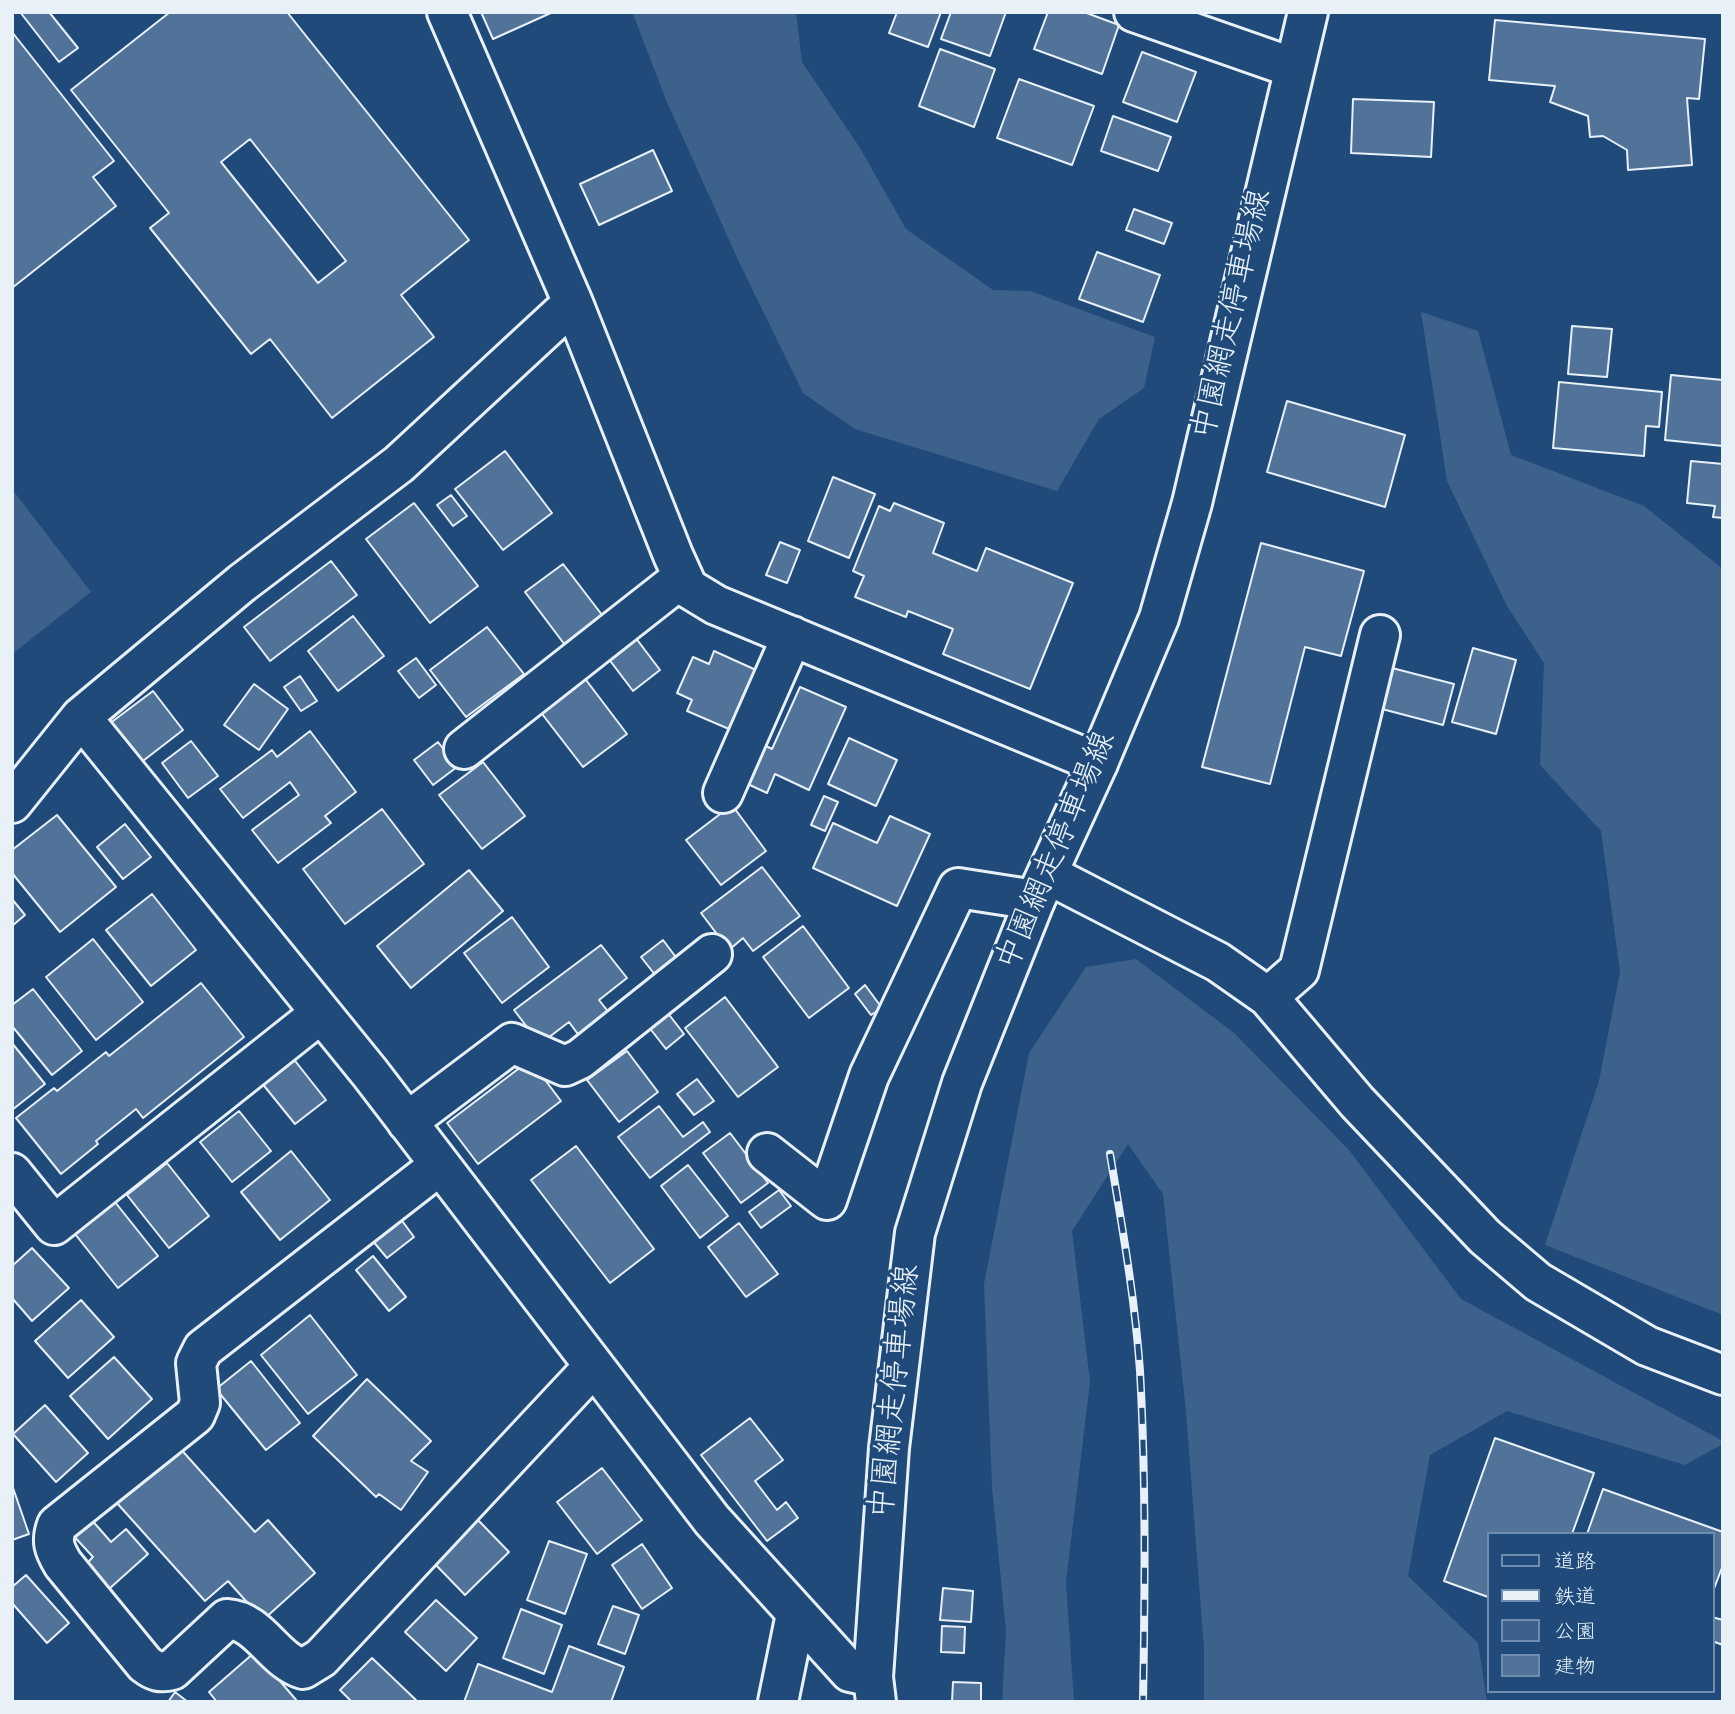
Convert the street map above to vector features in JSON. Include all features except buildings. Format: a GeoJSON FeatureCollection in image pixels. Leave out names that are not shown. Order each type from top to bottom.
{"type":"FeatureCollection","features":[{"type":"Feature","properties":{"kind":"street"},"geometry":{"type":"LineString","coordinates":[[447,12],[573,303],[688,588],[700,597],[1098,763]]}},
{"type":"Feature","properties":{"kind":"street"},"geometry":{"type":"LineString","coordinates":[[1134,12],[1294,68]]}},
{"type":"Feature","properties":{"kind":"street","name":"中園網走停車場線"},"geometry":{"type":"LineString","coordinates":[[874,1689],[889,1448],[915,1233],[962,1083],[1163,606],[1192,503],[1308,12]]}},
{"type":"Feature","properties":{"kind":"street"},"geometry":{"type":"LineString","coordinates":[[12,803],[81,717],[243,583],[399,464],[573,303]]}},
{"type":"Feature","properties":{"kind":"street"},"geometry":{"type":"LineString","coordinates":[[464,749],[683,577]]}},
{"type":"Feature","properties":{"kind":"street"},"geometry":{"type":"LineString","coordinates":[[1268,998],[1299,970],[1380,635]]}},
{"type":"Feature","properties":{"kind":"street"},"geometry":{"type":"LineString","coordinates":[[723,793],[792,636]]}},
{"type":"Feature","properties":{"kind":"street"},"geometry":{"type":"LineString","coordinates":[[81,717],[407,1122],[712,1520],[850,1672],[874,1689]]}},
{"type":"Feature","properties":{"kind":"street"},"geometry":{"type":"LineString","coordinates":[[767,1153],[827,1200],[869,1076],[958,888],[1042,888],[1218,962],[1268,998],[1357,1102],[1485,1237],[1538,1282],[1647,1346],[1723,1375]]}},
{"type":"Feature","properties":{"kind":"street"},"geometry":{"type":"LineString","coordinates":[[407,1122],[512,1043],[565,1066],[580,1059],[712,954]]}},
{"type":"Feature","properties":{"kind":"street"},"geometry":{"type":"LineString","coordinates":[[12,1173],[54,1225],[321,1013]]}},
{"type":"Feature","properties":{"kind":"street"},"geometry":{"type":"LineString","coordinates":[[440,1166],[203,1349],[196,1363],[200,1402],[195,1415],[57,1525],[53,1536],[54,1549],[63,1564],[152,1670],[162,1673],[172,1670],[227,1619],[251,1627],[293,1666],[303,1669],[321,1658],[594,1366]]}},
{"type":"Feature","properties":{"kind":"street"},"geometry":{"type":"LineString","coordinates":[[778,1702],[796,1614]]}},
{"type":"Feature","properties":{"kind":"green space"},"geometry":{"type":"Polygon","coordinates":[[[796,12],[802,62],[860,148],[906,229],[993,290],[1030,291],[1155,337],[1144,388],[1099,419],[1057,491],[855,429],[803,393],[739,262],[666,100],[633,14],[796,12]]]}},
{"type":"Feature","properties":{"kind":"green space"},"geometry":{"type":"Polygon","coordinates":[[[1421,312],[1478,331],[1511,455],[1644,506],[1723,569],[1723,1315],[1545,1245],[1599,1081],[1620,972],[1601,831],[1540,765],[1544,663],[1507,606],[1447,481],[1421,312]]]}},
{"type":"Feature","properties":{"kind":"green space"},"geometry":{"type":"Polygon","coordinates":[[[12,489],[91,592],[12,654],[12,489]]]}},
{"type":"Feature","properties":{"kind":"green space"},"geometry":{"type":"Polygon","coordinates":[[[1136,959],[1234,1033],[1349,1150],[1461,1299],[1723,1441],[1723,1444],[1685,1465],[1507,1411],[1430,1455],[1408,1576],[1478,1643],[1487,1702],[1204,1702],[1204,1649],[1186,1412],[1163,1194],[1128,1144],[1072,1231],[1090,1382],[1066,1582],[1074,1702],[1002,1702],[1006,1632],[992,1487],[984,1284],[1029,1053],[1086,967],[1136,959]]]}},
{"type":"Feature","properties":{"kind":"railway"},"geometry":{"type":"LineString","coordinates":[[1110,1154],[1131,1289],[1140,1371],[1144,1536],[1143,1702]]}}]}
